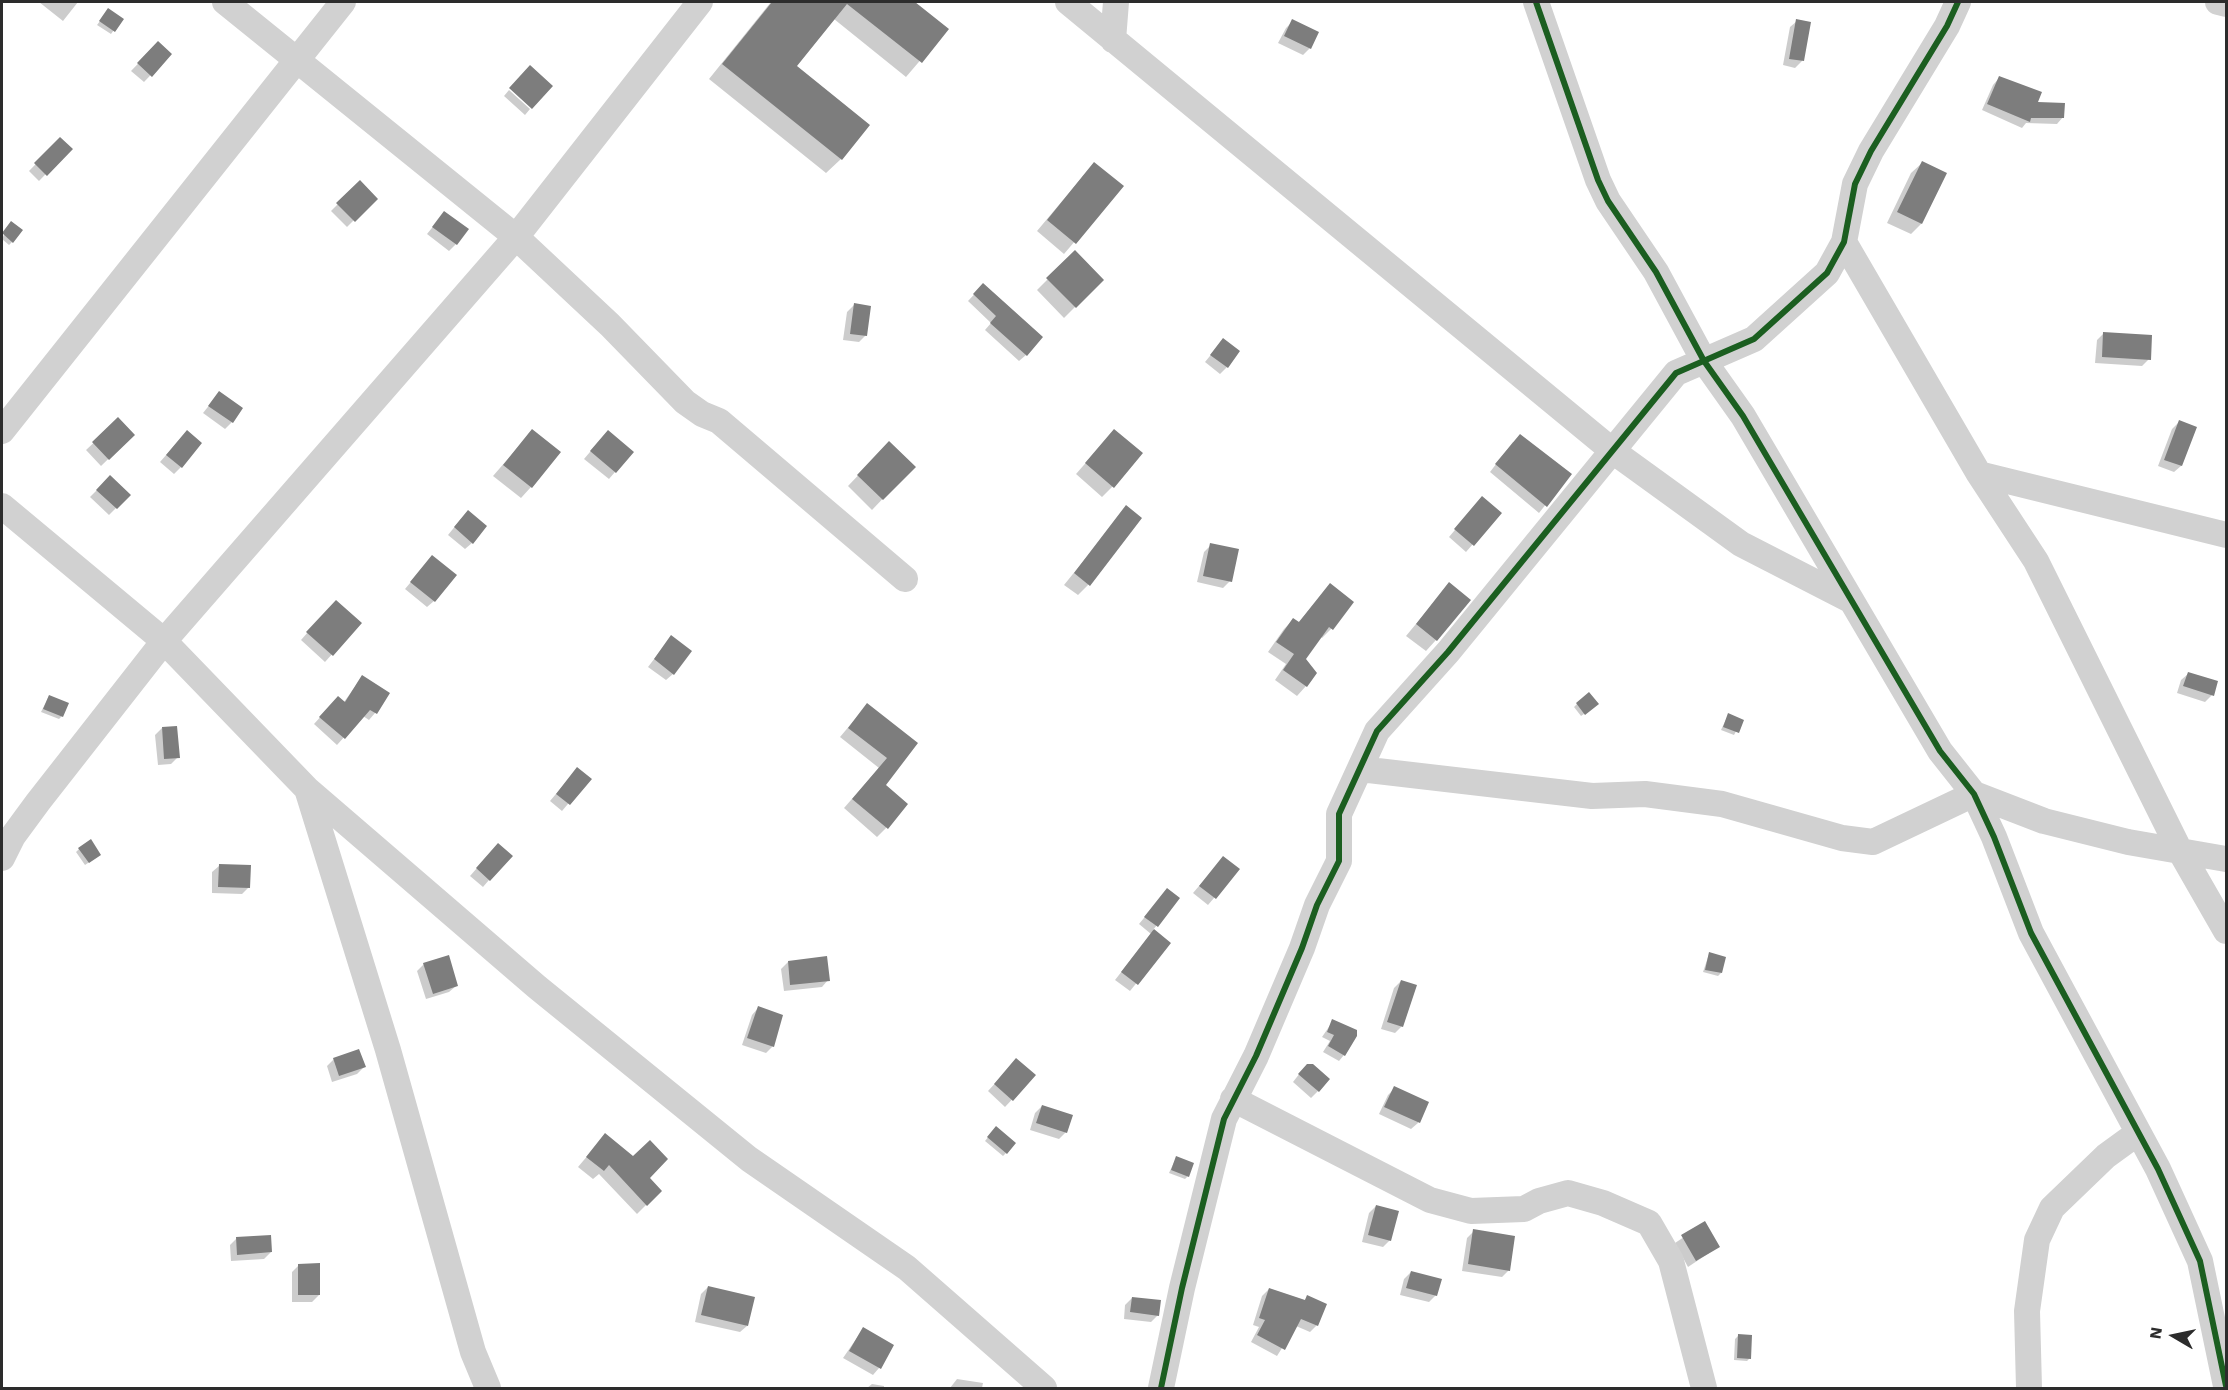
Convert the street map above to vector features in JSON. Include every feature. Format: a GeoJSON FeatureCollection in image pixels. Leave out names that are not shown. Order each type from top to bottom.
{"type":"FeatureCollection","features":[{"type":"Feature","properties":{"kind":"street"},"geometry":{"type":"LineString","coordinates":[[225,2],[516,237],[610,325],[685,402],[702,414],[719,421],[905,579]]}},
{"type":"Feature","properties":{"kind":"street"},"geometry":{"type":"LineString","coordinates":[[2,431],[342,2]]}},
{"type":"Feature","properties":{"kind":"street"},"geometry":{"type":"LineString","coordinates":[[2,858],[13,836],[38,802],[164,640],[516,237],[700,2]]}},
{"type":"Feature","properties":{"kind":"street"},"geometry":{"type":"LineString","coordinates":[[1068,2],[1614,452],[1741,544],[1850,600]]}},
{"type":"Feature","properties":{"kind":"street"},"geometry":{"type":"LineString","coordinates":[[1113,40],[1116,2]]}},
{"type":"Feature","properties":{"kind":"street"},"geometry":{"type":"LineString","coordinates":[[1536,2],[1598,180],[1620,222],[1656,272],[1704,361],[1743,416],[1940,752],[1974,794],[1994,837],[2031,933],[2158,1169],[2200,1261],[2226,1386]]}},
{"type":"Feature","properties":{"kind":"street"},"geometry":{"type":"LineString","coordinates":[[1161,1389],[1224,1119],[1256,1056],[1295,965],[1317,905],[1339,861],[1339,814],[1377,731],[1448,652],[1593,472],[1614,452],[1676,374],[1754,339],[1827,273],[1844,242],[1855,184],[1889,118],[1947,26],[1958,2]]}},
{"type":"Feature","properties":{"kind":"street"},"geometry":{"type":"LineString","coordinates":[[2218,2],[2226,4]]}},
{"type":"Feature","properties":{"kind":"street"},"geometry":{"type":"LineString","coordinates":[[1844,242],[1979,474],[2036,561],[2179,849],[2226,931]]}},
{"type":"Feature","properties":{"kind":"street"},"geometry":{"type":"LineString","coordinates":[[1979,474],[2226,535]]}},
{"type":"Feature","properties":{"kind":"street"},"geometry":{"type":"LineString","coordinates":[[2,506],[164,640],[307,789],[537,987],[749,1160],[907,1268],[1044,1389]]}},
{"type":"Feature","properties":{"kind":"street"},"geometry":{"type":"LineString","coordinates":[[1360,769],[1592,796],[1645,794],[1722,804],[1842,838],[1873,842],[1974,794],[2044,821],[2128,842],[2179,849],[2226,859]]}},
{"type":"Feature","properties":{"kind":"street"},"geometry":{"type":"LineString","coordinates":[[307,789],[388,1050],[473,1352],[488,1389]]}},
{"type":"Feature","properties":{"kind":"street"},"geometry":{"type":"LineString","coordinates":[[1233,1099],[1430,1200],[1471,1211],[1524,1209],[1539,1201],[1568,1193],[1603,1203],[1649,1223],[1671,1260],[1704,1389]]}},
{"type":"Feature","properties":{"kind":"street"},"geometry":{"type":"LineString","coordinates":[[2029,1389],[2027,1311],[2037,1240],[2052,1208],[2106,1156],[2128,1140],[2140,1136]]}},
{"type":"Feature","properties":{"kind":"building"},"geometry":{"type":"Polygon","coordinates":[[[772,2],[915,2],[949,29],[922,63],[847,4],[797,66],[870,125],[842,160],[722,64],[772,2]]]}},
{"type":"Feature","properties":{"kind":"building"},"geometry":{"type":"Polygon","coordinates":[[[108,8],[124,19],[115,32],[99,21],[108,8]]]}},
{"type":"Feature","properties":{"kind":"building"},"geometry":{"type":"Polygon","coordinates":[[[1292,19],[1319,32],[1311,49],[1284,36],[1292,19]]]}},
{"type":"Feature","properties":{"kind":"building"},"geometry":{"type":"Polygon","coordinates":[[[1796,19],[1811,22],[1804,61],[1789,59],[1796,19]]]}},
{"type":"Feature","properties":{"kind":"building"},"geometry":{"type":"Polygon","coordinates":[[[158,41],[172,54],[152,77],[137,63],[158,41]]]}},
{"type":"Feature","properties":{"kind":"building"},"geometry":{"type":"Polygon","coordinates":[[[530,65],[553,86],[532,109],[509,88],[530,65]]]}},
{"type":"Feature","properties":{"kind":"building"},"geometry":{"type":"Polygon","coordinates":[[[1999,76],[2042,92],[2038,102],[2065,103],[2064,118],[2031,118],[2030,122],[1987,104],[1999,76]]]}},
{"type":"Feature","properties":{"kind":"building"},"geometry":{"type":"Polygon","coordinates":[[[60,137],[73,149],[47,176],[34,163],[60,137]]]}},
{"type":"Feature","properties":{"kind":"building"},"geometry":{"type":"Polygon","coordinates":[[[1922,161],[1947,173],[1922,224],[1897,212],[1922,161]]]}},
{"type":"Feature","properties":{"kind":"building"},"geometry":{"type":"Polygon","coordinates":[[[1094,162],[1124,186],[1076,244],[1047,220],[1094,162]]]}},
{"type":"Feature","properties":{"kind":"building"},"geometry":{"type":"Polygon","coordinates":[[[360,180],[378,199],[355,222],[336,203],[360,180]]]}},
{"type":"Feature","properties":{"kind":"building"},"geometry":{"type":"Polygon","coordinates":[[[444,211],[469,229],[457,245],[432,227],[444,211]]]}},
{"type":"Feature","properties":{"kind":"building"},"geometry":{"type":"Polygon","coordinates":[[[11,221],[23,230],[13,243],[2,233],[11,221]]]}},
{"type":"Feature","properties":{"kind":"building"},"geometry":{"type":"Polygon","coordinates":[[[1075,250],[1104,280],[1076,308],[1046,278],[1075,250]]]}},
{"type":"Feature","properties":{"kind":"building"},"geometry":{"type":"Polygon","coordinates":[[[983,283],[1043,337],[1027,356],[990,323],[996,316],[973,294],[983,283]]]}},
{"type":"Feature","properties":{"kind":"building"},"geometry":{"type":"Polygon","coordinates":[[[854,303],[871,306],[867,336],[850,334],[854,303]]]}},
{"type":"Feature","properties":{"kind":"building"},"geometry":{"type":"Polygon","coordinates":[[[2103,332],[2152,335],[2151,360],[2102,357],[2103,332]]]}},
{"type":"Feature","properties":{"kind":"building"},"geometry":{"type":"Polygon","coordinates":[[[1223,338],[1240,351],[1228,368],[1210,355],[1223,338]]]}},
{"type":"Feature","properties":{"kind":"building"},"geometry":{"type":"Polygon","coordinates":[[[219,391],[243,408],[233,423],[208,406],[219,391]]]}},
{"type":"Feature","properties":{"kind":"building"},"geometry":{"type":"Polygon","coordinates":[[[118,417],[135,435],[109,460],[92,442],[118,417]]]}},
{"type":"Feature","properties":{"kind":"building"},"geometry":{"type":"Polygon","coordinates":[[[2179,420],[2197,427],[2182,466],[2164,460],[2179,420]]]}},
{"type":"Feature","properties":{"kind":"building"},"geometry":{"type":"Polygon","coordinates":[[[532,429],[561,452],[532,488],[503,465],[532,429]]]}},
{"type":"Feature","properties":{"kind":"building"},"geometry":{"type":"Polygon","coordinates":[[[1114,429],[1143,453],[1114,488],[1085,463],[1114,429]]]}},
{"type":"Feature","properties":{"kind":"building"},"geometry":{"type":"Polygon","coordinates":[[[187,430],[202,443],[182,468],[166,455],[187,430]]]}},
{"type":"Feature","properties":{"kind":"building"},"geometry":{"type":"Polygon","coordinates":[[[608,430],[634,452],[616,473],[590,451],[608,430]]]}},
{"type":"Feature","properties":{"kind":"building"},"geometry":{"type":"Polygon","coordinates":[[[1520,434],[1572,474],[1547,507],[1495,464],[1520,434]]]}},
{"type":"Feature","properties":{"kind":"building"},"geometry":{"type":"Polygon","coordinates":[[[889,441],[916,467],[883,500],[857,475],[889,441]]]}},
{"type":"Feature","properties":{"kind":"building"},"geometry":{"type":"Polygon","coordinates":[[[110,475],[131,495],[117,509],[96,490],[110,475]]]}},
{"type":"Feature","properties":{"kind":"building"},"geometry":{"type":"Polygon","coordinates":[[[1482,496],[1502,513],[1474,546],[1454,529],[1482,496]]]}},
{"type":"Feature","properties":{"kind":"building"},"geometry":{"type":"Polygon","coordinates":[[[1126,505],[1142,518],[1090,586],[1074,573],[1126,505]]]}},
{"type":"Feature","properties":{"kind":"building"},"geometry":{"type":"Polygon","coordinates":[[[468,510],[487,526],[473,544],[454,527],[468,510]]]}},
{"type":"Feature","properties":{"kind":"building"},"geometry":{"type":"Polygon","coordinates":[[[1210,543],[1239,549],[1232,582],[1203,576],[1210,543]]]}},
{"type":"Feature","properties":{"kind":"building"},"geometry":{"type":"Polygon","coordinates":[[[432,555],[457,575],[435,602],[410,582],[432,555]]]}},
{"type":"Feature","properties":{"kind":"building"},"geometry":{"type":"Polygon","coordinates":[[[1449,582],[1471,600],[1437,641],[1416,624],[1449,582]]]}},
{"type":"Feature","properties":{"kind":"building"},"geometry":{"type":"Polygon","coordinates":[[[1330,583],[1354,602],[1333,630],[1329,627],[1306,659],[1317,673],[1307,687],[1283,670],[1294,654],[1276,642],[1293,618],[1299,622],[1330,583]]]}},
{"type":"Feature","properties":{"kind":"building"},"geometry":{"type":"Polygon","coordinates":[[[336,600],[362,623],[333,656],[306,632],[336,600]]]}},
{"type":"Feature","properties":{"kind":"building"},"geometry":{"type":"Polygon","coordinates":[[[671,635],[692,651],[674,675],[654,659],[671,635]]]}},
{"type":"Feature","properties":{"kind":"building"},"geometry":{"type":"Polygon","coordinates":[[[2188,672],[2218,681],[2214,696],[2183,686],[2188,672]]]}},
{"type":"Feature","properties":{"kind":"building"},"geometry":{"type":"Polygon","coordinates":[[[362,675],[390,693],[377,714],[370,710],[345,739],[319,717],[338,696],[345,702],[362,675]]]}},
{"type":"Feature","properties":{"kind":"building"},"geometry":{"type":"Polygon","coordinates":[[[1589,692],[1599,704],[1585,715],[1576,703],[1589,692]]]}},
{"type":"Feature","properties":{"kind":"building"},"geometry":{"type":"Polygon","coordinates":[[[49,695],[69,703],[63,717],[43,709],[49,695]]]}},
{"type":"Feature","properties":{"kind":"building"},"geometry":{"type":"Polygon","coordinates":[[[867,703],[918,743],[886,785],[908,804],[888,829],[852,799],[887,758],[848,728],[867,703]]]}},
{"type":"Feature","properties":{"kind":"building"},"geometry":{"type":"Polygon","coordinates":[[[1728,713],[1744,720],[1739,733],[1723,727],[1728,713]]]}},
{"type":"Feature","properties":{"kind":"building"},"geometry":{"type":"Polygon","coordinates":[[[177,726],[180,758],[164,759],[162,727],[177,726]]]}},
{"type":"Feature","properties":{"kind":"building"},"geometry":{"type":"Polygon","coordinates":[[[577,767],[592,779],[570,805],[556,794],[577,767]]]}},
{"type":"Feature","properties":{"kind":"building"},"geometry":{"type":"Polygon","coordinates":[[[91,839],[101,855],[89,863],[78,848],[91,839]]]}},
{"type":"Feature","properties":{"kind":"building"},"geometry":{"type":"Polygon","coordinates":[[[498,843],[513,856],[490,881],[476,868],[498,843]]]}},
{"type":"Feature","properties":{"kind":"building"},"geometry":{"type":"Polygon","coordinates":[[[1223,856],[1240,869],[1216,899],[1199,886],[1223,856]]]}},
{"type":"Feature","properties":{"kind":"building"},"geometry":{"type":"Polygon","coordinates":[[[219,864],[251,865],[250,888],[218,887],[219,864]]]}},
{"type":"Feature","properties":{"kind":"building"},"geometry":{"type":"Polygon","coordinates":[[[1167,888],[1180,898],[1158,927],[1144,917],[1167,888]]]}},
{"type":"Feature","properties":{"kind":"building"},"geometry":{"type":"Polygon","coordinates":[[[1154,929],[1171,943],[1138,985],[1121,972],[1154,929]]]}},
{"type":"Feature","properties":{"kind":"building"},"geometry":{"type":"Polygon","coordinates":[[[1709,952],[1726,957],[1722,973],[1705,970],[1709,952]]]}},
{"type":"Feature","properties":{"kind":"building"},"geometry":{"type":"Polygon","coordinates":[[[449,955],[458,986],[433,994],[423,963],[449,955]]]}},
{"type":"Feature","properties":{"kind":"building"},"geometry":{"type":"Polygon","coordinates":[[[827,956],[830,981],[790,985],[788,961],[827,956]]]}},
{"type":"Feature","properties":{"kind":"building"},"geometry":{"type":"Polygon","coordinates":[[[1401,980],[1417,985],[1403,1027],[1387,1022],[1401,980]]]}},
{"type":"Feature","properties":{"kind":"building"},"geometry":{"type":"Polygon","coordinates":[[[758,1006],[783,1015],[774,1047],[747,1038],[758,1006]]]}},
{"type":"Feature","properties":{"kind":"building"},"geometry":{"type":"Polygon","coordinates":[[[1332,1019],[1357,1030],[1357,1036],[1345,1056],[1328,1046],[1334,1035],[1327,1032],[1332,1019]]]}},
{"type":"Feature","properties":{"kind":"building"},"geometry":{"type":"Polygon","coordinates":[[[359,1049],[366,1067],[339,1076],[333,1058],[359,1049]]]}},
{"type":"Feature","properties":{"kind":"building"},"geometry":{"type":"Polygon","coordinates":[[[1016,1058],[1036,1075],[1013,1101],[994,1084],[1016,1058]]]}},
{"type":"Feature","properties":{"kind":"building"},"geometry":{"type":"Polygon","coordinates":[[[1307,1064],[1313,1064],[1330,1079],[1319,1092],[1298,1074],[1307,1064]]]}},
{"type":"Feature","properties":{"kind":"building"},"geometry":{"type":"Polygon","coordinates":[[[1394,1086],[1429,1102],[1420,1123],[1384,1107],[1394,1086]]]}},
{"type":"Feature","properties":{"kind":"building"},"geometry":{"type":"Polygon","coordinates":[[[1042,1105],[1073,1115],[1067,1133],[1036,1123],[1042,1105]]]}},
{"type":"Feature","properties":{"kind":"building"},"geometry":{"type":"Polygon","coordinates":[[[996,1126],[1016,1143],[1007,1154],[987,1137],[996,1126]]]}},
{"type":"Feature","properties":{"kind":"building"},"geometry":{"type":"Polygon","coordinates":[[[605,1133],[633,1156],[650,1140],[668,1159],[650,1178],[662,1191],[647,1206],[609,1165],[604,1171],[586,1157],[605,1133]]]}},
{"type":"Feature","properties":{"kind":"building"},"geometry":{"type":"Polygon","coordinates":[[[1176,1156],[1194,1163],[1189,1177],[1171,1170],[1176,1156]]]}},
{"type":"Feature","properties":{"kind":"building"},"geometry":{"type":"Polygon","coordinates":[[[1376,1205],[1399,1211],[1391,1241],[1368,1235],[1376,1205]]]}},
{"type":"Feature","properties":{"kind":"building"},"geometry":{"type":"Polygon","coordinates":[[[1705,1221],[1720,1247],[1696,1261],[1681,1235],[1705,1221]]]}},
{"type":"Feature","properties":{"kind":"building"},"geometry":{"type":"Polygon","coordinates":[[[1473,1229],[1515,1236],[1510,1271],[1468,1264],[1473,1229]]]}},
{"type":"Feature","properties":{"kind":"building"},"geometry":{"type":"Polygon","coordinates":[[[271,1235],[272,1252],[237,1255],[236,1237],[271,1235]]]}},
{"type":"Feature","properties":{"kind":"building"},"geometry":{"type":"Polygon","coordinates":[[[320,1263],[320,1295],[298,1295],[298,1264],[320,1263]]]}},
{"type":"Feature","properties":{"kind":"building"},"geometry":{"type":"Polygon","coordinates":[[[1411,1271],[1442,1279],[1437,1296],[1406,1288],[1411,1271]]]}},
{"type":"Feature","properties":{"kind":"building"},"geometry":{"type":"Polygon","coordinates":[[[708,1286],[755,1297],[748,1326],[701,1315],[708,1286]]]}},
{"type":"Feature","properties":{"kind":"building"},"geometry":{"type":"Polygon","coordinates":[[[1269,1288],[1305,1300],[1307,1295],[1327,1304],[1318,1326],[1301,1319],[1285,1350],[1257,1335],[1265,1320],[1259,1318],[1269,1288]]]}},
{"type":"Feature","properties":{"kind":"building"},"geometry":{"type":"Polygon","coordinates":[[[1132,1297],[1161,1300],[1159,1316],[1130,1312],[1132,1297]]]}},
{"type":"Feature","properties":{"kind":"building"},"geometry":{"type":"Polygon","coordinates":[[[863,1327],[894,1345],[881,1369],[849,1351],[863,1327]]]}},
{"type":"Feature","properties":{"kind":"building"},"geometry":{"type":"Polygon","coordinates":[[[1738,1334],[1752,1335],[1751,1359],[1737,1358],[1738,1334]]]}},
{"type":"Feature","properties":{"kind":"cycle path"},"geometry":{"type":"LineString","coordinates":[[1536,2],[1598,180],[1608,201],[1656,272],[1704,361],[1743,416],[1940,751],[1974,794],[1994,837],[2031,933],[2158,1169],[2200,1261],[2226,1386]]}},
{"type":"Feature","properties":{"kind":"cycle path"},"geometry":{"type":"LineString","coordinates":[[1161,1388],[1182,1288],[1224,1119],[1256,1056],[1302,948],[1317,905],[1339,861],[1339,814],[1377,731],[1448,652],[1676,373],[1754,339],[1827,273],[1844,242],[1855,184],[1871,151],[1947,26],[1958,2]]}}]}
